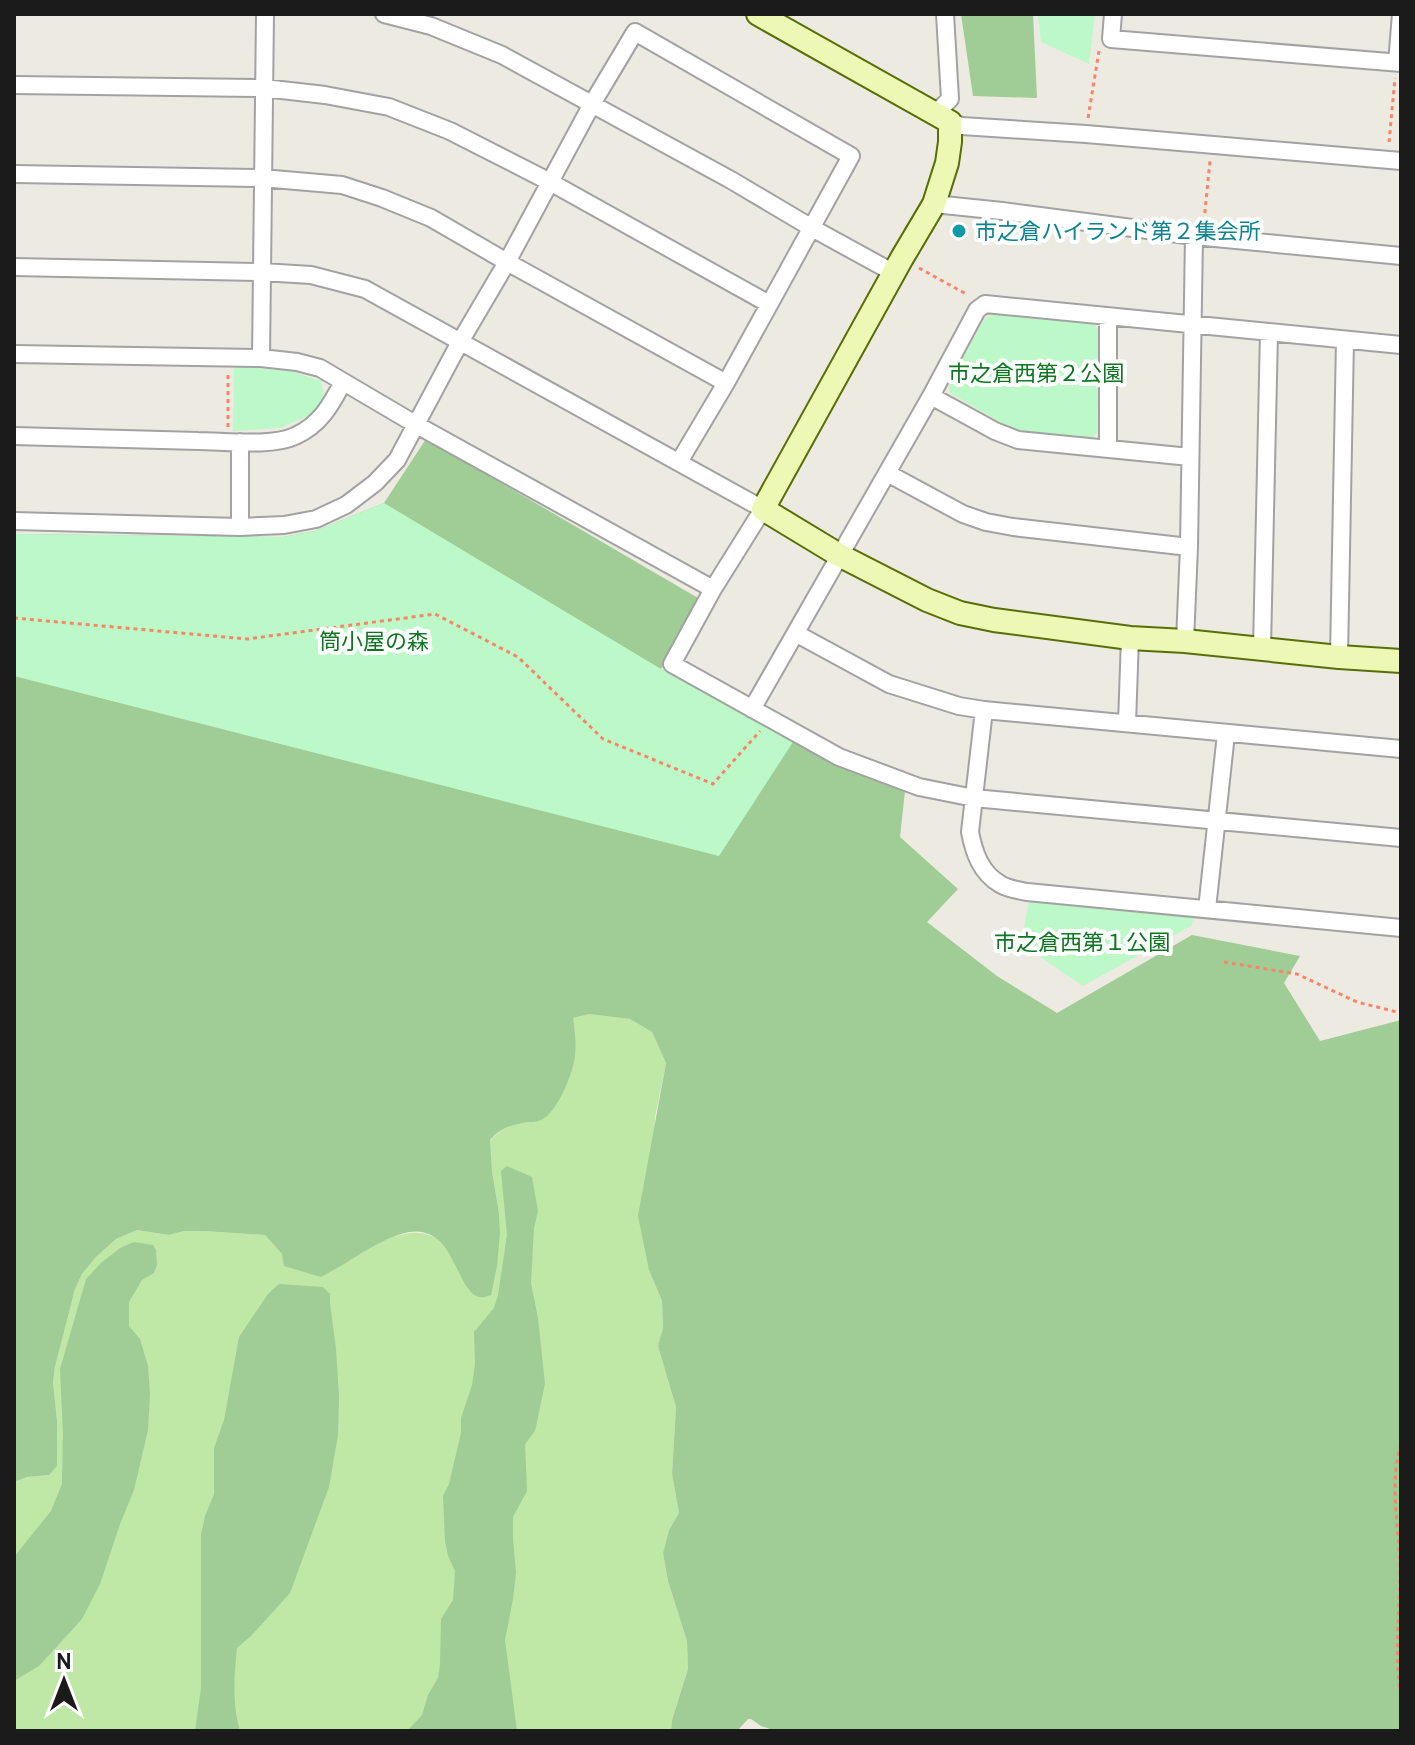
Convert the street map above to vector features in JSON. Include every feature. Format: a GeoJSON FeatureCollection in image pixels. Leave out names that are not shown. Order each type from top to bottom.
{"type":"FeatureCollection","features":[{"type":"Feature","properties":{"kind":"street"},"geometry":{"type":"LineString","coordinates":[[261,358],[265,14]]}},
{"type":"Feature","properties":{"kind":"street"},"geometry":{"type":"LineString","coordinates":[[384,14],[431,26],[502,55],[731,180],[812,228],[898,265]]}},
{"type":"Feature","properties":{"kind":"street"},"geometry":{"type":"LineString","coordinates":[[758,14],[962,126],[1394,160]]}},
{"type":"Feature","properties":{"kind":"street"},"geometry":{"type":"LineString","coordinates":[[945,14],[950,99],[943,118],[950,142],[934,204],[672,664],[839,757],[919,787],[974,798],[1401,838]]}},
{"type":"Feature","properties":{"kind":"street"},"geometry":{"type":"LineString","coordinates":[[1113,14],[1111,39],[1399,63],[1401,14]]}},
{"type":"Feature","properties":{"kind":"street"},"geometry":{"type":"LineString","coordinates":[[14,521],[240,527],[284,525],[316,519],[346,505],[375,483],[397,460],[592,104],[635,32],[851,156],[679,462]]}},
{"type":"Feature","properties":{"kind":"street"},"geometry":{"type":"LineString","coordinates":[[14,85],[264,88],[389,107],[450,131],[550,182],[769,304]]}},
{"type":"Feature","properties":{"kind":"street"},"geometry":{"type":"LineString","coordinates":[[14,174],[262,178],[342,185],[431,218],[726,383]]}},
{"type":"Feature","properties":{"kind":"street"},"geometry":{"type":"LineString","coordinates":[[934,204],[1198,237],[1401,256]]}},
{"type":"Feature","properties":{"kind":"street"},"geometry":{"type":"LineString","coordinates":[[1185,641],[1198,237]]}},
{"type":"Feature","properties":{"kind":"street"},"geometry":{"type":"LineString","coordinates":[[14,267],[311,275],[365,289],[763,509],[839,555],[927,600],[960,613],[1130,638],[1401,661]]}},
{"type":"Feature","properties":{"kind":"street"},"geometry":{"type":"LineString","coordinates":[[752,709],[977,310],[985,304],[1401,345]]}},
{"type":"Feature","properties":{"kind":"street"},"geometry":{"type":"LineString","coordinates":[[1108,316],[1108,449]]}},
{"type":"Feature","properties":{"kind":"street"},"geometry":{"type":"LineString","coordinates":[[1262,648],[1269,332]]}},
{"type":"Feature","properties":{"kind":"street"},"geometry":{"type":"LineString","coordinates":[[1339,657],[1345,340]]}},
{"type":"Feature","properties":{"kind":"street"},"geometry":{"type":"LineString","coordinates":[[14,354],[261,358],[320,368],[713,589]]}},
{"type":"Feature","properties":{"kind":"street"},"geometry":{"type":"LineString","coordinates":[[14,436],[233,442],[281,440],[310,428],[324,415],[343,382]]}},
{"type":"Feature","properties":{"kind":"street"},"geometry":{"type":"LineString","coordinates":[[931,396],[1018,440],[1190,457]]}},
{"type":"Feature","properties":{"kind":"street"},"geometry":{"type":"LineString","coordinates":[[233,442],[240,527]]}},
{"type":"Feature","properties":{"kind":"street"},"geometry":{"type":"LineString","coordinates":[[887,473],[963,514],[986,522],[1189,547]]}},
{"type":"Feature","properties":{"kind":"street"},"geometry":{"type":"LineString","coordinates":[[797,634],[889,684],[959,706],[1401,749]]}},
{"type":"Feature","properties":{"kind":"street"},"geometry":{"type":"LineString","coordinates":[[1127,723],[1130,638]]}},
{"type":"Feature","properties":{"kind":"street"},"geometry":{"type":"LineString","coordinates":[[984,710],[970,832],[974,852],[982,867],[1000,884],[1027,892],[1401,928]]}},
{"type":"Feature","properties":{"kind":"street"},"geometry":{"type":"LineString","coordinates":[[1207,909],[1226,734]]}},
{"type":"Feature","properties":{"kind":"path"},"geometry":{"type":"LineString","coordinates":[[1086,134],[1100,43],[1111,39]]}},
{"type":"Feature","properties":{"kind":"path"},"geometry":{"type":"LineString","coordinates":[[1394,160],[1399,63]]}},
{"type":"Feature","properties":{"kind":"path"},"geometry":{"type":"LineString","coordinates":[[1198,237],[1212,145]]}},
{"type":"Feature","properties":{"kind":"path"},"geometry":{"type":"LineString","coordinates":[[898,265],[985,304]]}},
{"type":"Feature","properties":{"kind":"path"},"geometry":{"type":"LineString","coordinates":[[229,358],[233,442]]}},
{"type":"Feature","properties":{"kind":"path"},"geometry":{"type":"LineString","coordinates":[[14,618],[247,639],[435,614],[518,657],[603,739],[713,784],[771,719]]}},
{"type":"Feature","properties":{"kind":"path"},"geometry":{"type":"LineString","coordinates":[[1224,962],[1297,974],[1357,1002],[1401,1013]]}},
{"type":"Feature","properties":{"kind":"path"},"geometry":{"type":"LineString","coordinates":[[1401,1444],[1397,1459],[1395,1507],[1400,1566],[1397,1669],[1401,1697]]}},
{"type":"Feature","properties":{"kind":"green space"},"geometry":{"type":"Polygon","coordinates":[[[961,14],[1033,14],[1037,98],[973,96],[961,14]]]}},
{"type":"Feature","properties":{"kind":"green space"},"geometry":{"type":"Polygon","coordinates":[[[1038,14],[1095,14],[1089,64],[1041,42],[1038,14]]]}},
{"type":"Feature","properties":{"kind":"green space","name":"市之倉西第２公園"},"geometry":{"type":"Polygon","coordinates":[[[999,312],[1091,321],[1100,331],[1097,433],[1089,440],[1012,429],[950,393],[949,384],[984,319],[999,312]]]}},
{"type":"Feature","properties":{"kind":"green space"},"geometry":{"type":"Polygon","coordinates":[[[234,366],[290,371],[321,381],[324,396],[314,413],[280,428],[233,431],[234,366]]]}},
{"type":"Feature","properties":{"kind":"green space"},"geometry":{"type":"Polygon","coordinates":[[[426,439],[698,598],[661,669],[793,742],[905,791],[900,837],[958,889],[927,922],[997,976],[1057,1013],[1192,935],[1300,956],[1284,983],[1320,1041],[1401,1020],[1401,1731],[776,1731],[748,1719],[737,1731],[671,1731],[688,1669],[687,1641],[668,1581],[663,1553],[669,1530],[679,1513],[672,1474],[676,1407],[658,1346],[663,1328],[662,1301],[649,1270],[638,1216],[666,1063],[652,1032],[630,1019],[589,1014],[573,1018],[574,1062],[552,1111],[536,1122],[507,1127],[490,1140],[500,1233],[491,1295],[480,1297],[471,1292],[442,1244],[431,1235],[417,1231],[388,1239],[321,1277],[284,1266],[282,1254],[265,1235],[184,1231],[169,1235],[137,1230],[116,1239],[96,1257],[75,1289],[53,1382],[57,1466],[49,1475],[14,1482],[14,534],[283,537],[315,531],[384,503],[426,439]]]}},
{"type":"Feature","properties":{"kind":"green space","name":"筒小屋の森"},"geometry":{"type":"Polygon","coordinates":[[[384,503],[661,669],[793,742],[719,856],[14,676],[14,534],[283,537],[315,531],[384,503]]]}},
{"type":"Feature","properties":{"kind":"green space","name":"市之倉西第１公園"},"geometry":{"type":"Polygon","coordinates":[[[1029,901],[1194,917],[1191,926],[1083,986],[1021,944],[1029,901]]]}},
{"type":"Feature","properties":{"kind":"green space"},"geometry":{"type":"Polygon","coordinates":[[[589,1014],[630,1019],[652,1032],[666,1063],[655,1117],[649,1270],[662,1301],[663,1329],[658,1346],[676,1407],[672,1474],[679,1513],[669,1530],[663,1553],[668,1581],[687,1641],[688,1669],[671,1731],[14,1731],[14,1482],[49,1475],[57,1420],[53,1382],[55,1367],[75,1289],[82,1274],[116,1239],[137,1230],[169,1235],[204,1231],[265,1235],[282,1254],[329,1273],[385,1240],[415,1233],[429,1235],[441,1243],[469,1291],[500,1233],[490,1141],[495,1135],[519,1123],[541,1120],[575,1032],[572,1018],[589,1014]]]}},
{"type":"Feature","properties":{"kind":"green space"},"geometry":{"type":"Polygon","coordinates":[[[507,1166],[532,1177],[538,1211],[531,1283],[545,1384],[535,1431],[525,1444],[527,1491],[513,1517],[516,1573],[505,1640],[517,1731],[407,1731],[422,1715],[428,1695],[438,1678],[441,1619],[453,1600],[455,1571],[445,1541],[443,1496],[449,1484],[461,1433],[461,1418],[472,1385],[474,1332],[494,1308],[498,1295],[507,1235],[501,1171],[507,1166]]]}},
{"type":"Feature","properties":{"kind":"green space"},"geometry":{"type":"Polygon","coordinates":[[[134,1242],[153,1245],[157,1265],[154,1273],[142,1280],[129,1302],[129,1326],[140,1339],[148,1366],[150,1394],[148,1430],[134,1490],[100,1584],[82,1619],[39,1666],[14,1681],[14,1557],[51,1511],[62,1484],[60,1369],[86,1279],[120,1248],[134,1242]]]}},
{"type":"Feature","properties":{"kind":"green space"},"geometry":{"type":"Polygon","coordinates":[[[279,1284],[323,1287],[330,1294],[339,1397],[338,1435],[329,1487],[290,1593],[237,1648],[234,1690],[240,1731],[195,1731],[201,1688],[201,1535],[214,1494],[214,1448],[224,1420],[239,1337],[268,1294],[279,1284]]]}},
{"type":"Feature","properties":{"kind":"place","name":"市之倉ハイランド第２集会所"},"geometry":{"type":"Point","coordinates":[959,231]}}]}
